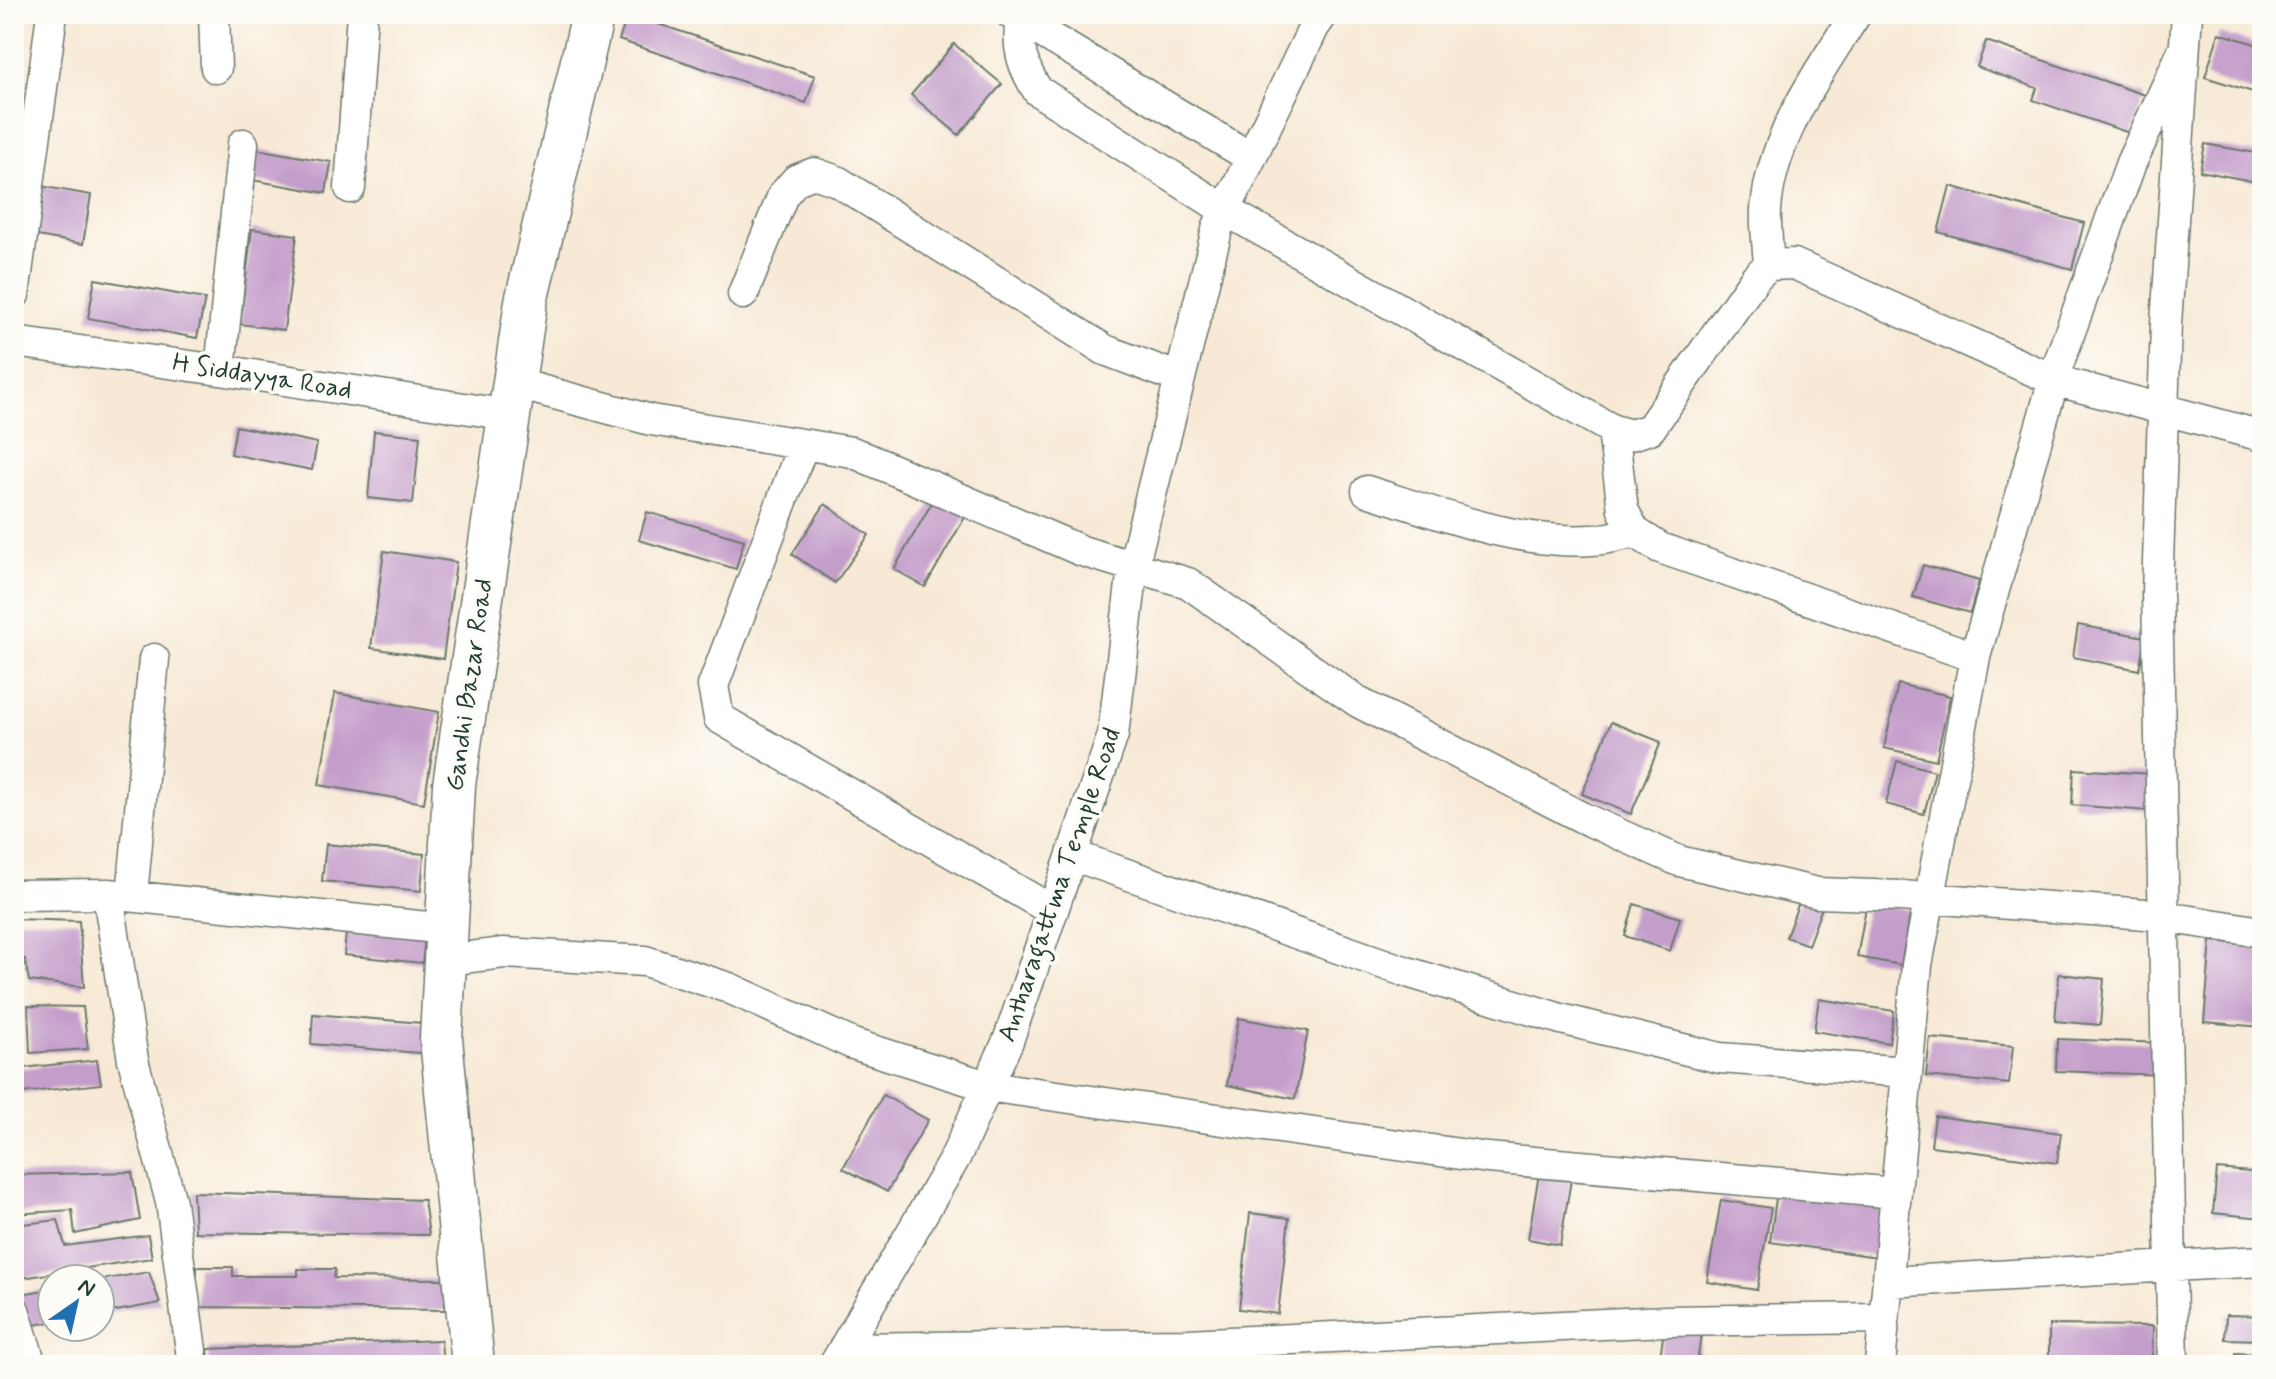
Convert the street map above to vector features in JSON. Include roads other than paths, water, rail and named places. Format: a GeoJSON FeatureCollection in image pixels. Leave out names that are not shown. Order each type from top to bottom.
{"type":"FeatureCollection","features":[{"type":"Feature","properties":{"kind":"main road","name":"Gandhi Bazar Road"},"geometry":{"type":"LineString","coordinates":[[473,1365],[441,1039],[454,785],[526,302],[593,14]]}},
{"type":"Feature","properties":{"kind":"street"},"geometry":{"type":"LineString","coordinates":[[14,295],[52,14]]}},
{"type":"Feature","properties":{"kind":"street"},"geometry":{"type":"LineString","coordinates":[[214,14],[216,68]]}},
{"type":"Feature","properties":{"kind":"street"},"geometry":{"type":"LineString","coordinates":[[350,188],[362,14]]}},
{"type":"Feature","properties":{"kind":"street","name":"Antharagattma Temple Road"},"geometry":{"type":"LineString","coordinates":[[839,1356],[955,1158],[1008,1041],[1113,735],[1133,567],[1218,226],[1323,14]]}},
{"type":"Feature","properties":{"kind":"street"},"geometry":{"type":"LineString","coordinates":[[1769,265],[1766,210],[1778,149],[1816,76],[1856,14]]}},
{"type":"Feature","properties":{"kind":"street"},"geometry":{"type":"LineString","coordinates":[[2173,1365],[2157,592],[2166,324],[2187,14]]}},
{"type":"Feature","properties":{"kind":"street"},"geometry":{"type":"LineString","coordinates":[[1016,17],[1250,157]]}},
{"type":"Feature","properties":{"kind":"street"},"geometry":{"type":"LineString","coordinates":[[1016,17],[1021,56],[1027,74],[1038,91],[1225,210],[1613,430],[1631,435],[1650,429],[1756,277],[1769,265],[1794,264],[2054,380],[2262,436]]}},
{"type":"Feature","properties":{"kind":"street"},"geometry":{"type":"LineString","coordinates":[[1880,1365],[1917,965],[1975,657],[2054,380],[2131,163],[2184,49]]}},
{"type":"Feature","properties":{"kind":"street"},"geometry":{"type":"LineString","coordinates":[[220,370],[243,144]]}},
{"type":"Feature","properties":{"kind":"street"},"geometry":{"type":"LineString","coordinates":[[743,294],[783,195],[796,180],[814,173],[837,181],[1105,350],[1179,378]]}},
{"type":"Feature","properties":{"kind":"street","name":"H Siddayya Road"},"geometry":{"type":"LineString","coordinates":[[14,342],[220,370],[511,399],[852,452],[1082,551],[1188,583],[1358,702],[1581,817],[1679,861],[1818,893],[1930,898],[2163,916],[2262,932]]}},
{"type":"Feature","properties":{"kind":"street"},"geometry":{"type":"LineString","coordinates":[[1613,430],[1623,510],[1635,532],[1660,548],[1975,657]]}},
{"type":"Feature","properties":{"kind":"street"},"geometry":{"type":"LineString","coordinates":[[803,445],[713,686],[719,718],[1053,911]]}},
{"type":"Feature","properties":{"kind":"street"},"geometry":{"type":"LineString","coordinates":[[1367,491],[1472,524],[1543,539],[1593,541],[1635,532]]}},
{"type":"Feature","properties":{"kind":"street"},"geometry":{"type":"LineString","coordinates":[[154,659],[120,895],[133,1060],[171,1202],[193,1365]]}},
{"type":"Feature","properties":{"kind":"street"},"geometry":{"type":"LineString","coordinates":[[1072,855],[1404,971],[1561,1019],[1720,1058],[1907,1072]]}},
{"type":"Feature","properties":{"kind":"street"},"geometry":{"type":"LineString","coordinates":[[14,895],[120,895],[504,953],[645,961],[729,988],[853,1044],[987,1086],[1488,1158],[1896,1193]]}},
{"type":"Feature","properties":{"kind":"street"},"geometry":{"type":"LineString","coordinates":[[1888,1282],[2262,1261]]}},
{"type":"Feature","properties":{"kind":"street"},"geometry":{"type":"LineString","coordinates":[[14,1310],[31,1365]]}},
{"type":"Feature","properties":{"kind":"street"},"geometry":{"type":"LineString","coordinates":[[839,1356],[1188,1344],[1666,1321],[1884,1318]]}}]}
